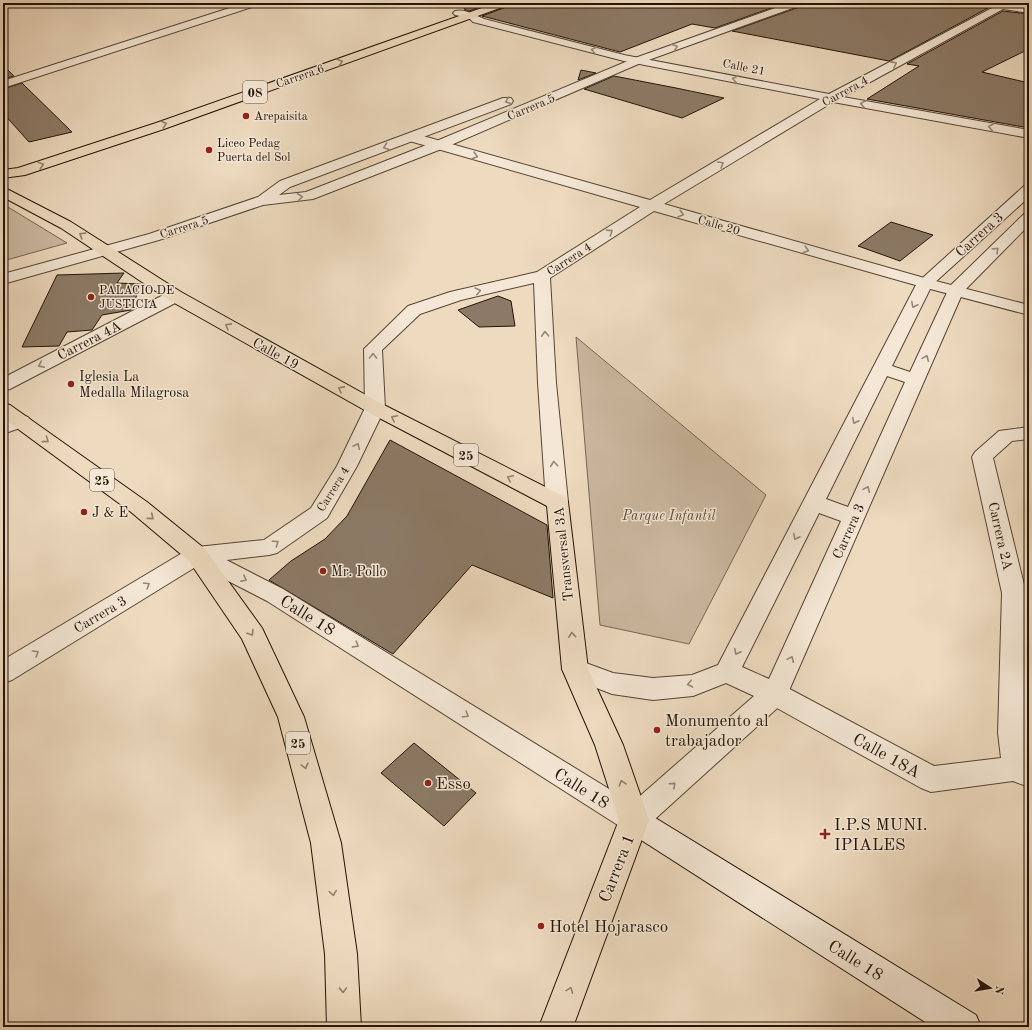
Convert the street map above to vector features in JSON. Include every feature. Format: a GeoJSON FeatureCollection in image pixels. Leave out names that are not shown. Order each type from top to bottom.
{"type":"FeatureCollection","features":[{"type":"Feature","properties":{"kind":"main road","name":"Carrera 6"},"geometry":{"type":"LineString","coordinates":[[190,103],[484,3]]}},
{"type":"Feature","properties":{"kind":"main road","name":"Carrera 6"},"geometry":{"type":"LineString","coordinates":[[3,174],[20,172],[160,126],[505,3]]}},
{"type":"Feature","properties":{"kind":"main road","name":"Calle 19"},"geometry":{"type":"LineString","coordinates":[[3,190],[66,225],[175,296],[375,408],[557,502]]}},
{"type":"Feature","properties":{"kind":"main road","name":"Calle 18"},"geometry":{"type":"LineString","coordinates":[[3,409],[12,424],[139,507],[197,555],[253,635],[291,717],[326,843],[341,954],[344,1027]]}},
{"type":"Feature","properties":{"kind":"main road","name":"Transversal 3A"},"geometry":{"type":"LineString","coordinates":[[557,502],[575,668],[609,745],[634,820]]}},
{"type":"Feature","properties":{"kind":"main road","name":"Carrera 1"},"geometry":{"type":"LineString","coordinates":[[556,1027],[634,820]]}},
{"type":"Feature","properties":{"kind":"street"},"geometry":{"type":"LineString","coordinates":[[3,85],[255,3]]}},
{"type":"Feature","properties":{"kind":"street","name":"Carrera 5"},"geometry":{"type":"LineString","coordinates":[[550,85],[767,3]]}},
{"type":"Feature","properties":{"kind":"street","name":"Carrera 5"},"geometry":{"type":"LineString","coordinates":[[3,279],[154,237],[261,201],[308,196],[439,146],[639,60],[798,3]]}},
{"type":"Feature","properties":{"kind":"street"},"geometry":{"type":"LineString","coordinates":[[982,3],[1006,4],[1029,10]]}},
{"type":"Feature","properties":{"kind":"street","name":"Carrera 4"},"geometry":{"type":"LineString","coordinates":[[197,555],[270,547],[319,514],[347,466],[375,408],[373,349],[414,310],[456,296],[542,276],[651,206],[831,98],[1006,4]]}},
{"type":"Feature","properties":{"kind":"street","name":"Calle 21"},"geometry":{"type":"LineString","coordinates":[[458,13],[472,16],[484,22],[624,58],[1029,134]]}},
{"type":"Feature","properties":{"kind":"street","name":"Carrera 5"},"geometry":{"type":"LineString","coordinates":[[261,201],[285,184],[521,96]]}},
{"type":"Feature","properties":{"kind":"street","name":"Calle 20"},"geometry":{"type":"LineString","coordinates":[[411,137],[925,283],[1029,310]]}},
{"type":"Feature","properties":{"kind":"street","name":"Carrera 3"},"geometry":{"type":"LineString","coordinates":[[727,672],[925,283],[1029,189]]}},
{"type":"Feature","properties":{"kind":"street"},"geometry":{"type":"LineString","coordinates":[[1009,207],[1029,212]]}},
{"type":"Feature","properties":{"kind":"street","name":"Carrera 3"},"geometry":{"type":"LineString","coordinates":[[634,820],[775,694],[956,290],[1029,217]]}},
{"type":"Feature","properties":{"kind":"street","name":"Transversal 3A"},"geometry":{"type":"LineString","coordinates":[[542,276],[547,382],[557,502]]}},
{"type":"Feature","properties":{"kind":"street","name":"Carrera 4A"},"geometry":{"type":"LineString","coordinates":[[3,385],[175,296]]}},
{"type":"Feature","properties":{"kind":"street"},"geometry":{"type":"LineString","coordinates":[[881,369],[916,379]]}},
{"type":"Feature","properties":{"kind":"street","name":"Carrera 2A"},"geometry":{"type":"LineString","coordinates":[[1023,772],[1012,733],[1022,596],[982,457],[1006,435],[1029,433]]}},
{"type":"Feature","properties":{"kind":"street"},"geometry":{"type":"LineString","coordinates":[[814,503],[854,518]]}},
{"type":"Feature","properties":{"kind":"street","name":"Carrera 3"},"geometry":{"type":"LineString","coordinates":[[3,673],[197,555]]}},
{"type":"Feature","properties":{"kind":"street","name":"Calle 18"},"geometry":{"type":"LineString","coordinates":[[197,555],[275,595],[964,1027]]}},
{"type":"Feature","properties":{"kind":"street"},"geometry":{"type":"LineString","coordinates":[[575,668],[612,683],[653,689],[692,685],[727,672]]}},
{"type":"Feature","properties":{"kind":"street","name":"Calle 18A"},"geometry":{"type":"LineString","coordinates":[[727,672],[775,694],[931,779],[1023,772]]}},
{"type":"Feature","properties":{"kind":"green space"},"geometry":{"type":"Polygon","coordinates":[[[3,204],[67,243],[3,261],[3,204]]]}},
{"type":"Feature","properties":{"kind":"green space","name":"Parque Infantil"},"geometry":{"type":"Polygon","coordinates":[[[576,337],[766,495],[689,644],[600,625],[576,337]]]}},
{"type":"Feature","properties":{"kind":"building"},"geometry":{"type":"Polygon","coordinates":[[[465,3],[491,3],[469,11],[464,9],[465,3]]]}},
{"type":"Feature","properties":{"kind":"building"},"geometry":{"type":"Polygon","coordinates":[[[512,3],[785,3],[715,28],[692,24],[620,52],[482,16],[509,6],[512,3]]]}},
{"type":"Feature","properties":{"kind":"building"},"geometry":{"type":"Polygon","coordinates":[[[804,3],[951,3],[988,8],[889,61],[732,31],[802,6],[804,3]]]}},
{"type":"Feature","properties":{"kind":"building"},"geometry":{"type":"Polygon","coordinates":[[[1003,11],[1029,14],[1029,49],[982,72],[1029,83],[1029,128],[867,99],[919,66],[907,64],[1003,11]]]}},
{"type":"Feature","properties":{"kind":"building"},"geometry":{"type":"Polygon","coordinates":[[[3,65],[14,76],[3,79],[3,65]]]}},
{"type":"Feature","properties":{"kind":"building"},"geometry":{"type":"Polygon","coordinates":[[[581,70],[596,73],[578,80],[581,70]]]}},
{"type":"Feature","properties":{"kind":"building"},"geometry":{"type":"Polygon","coordinates":[[[614,76],[724,98],[682,118],[584,89],[614,76]]]}},
{"type":"Feature","properties":{"kind":"building"},"geometry":{"type":"Polygon","coordinates":[[[22,83],[72,132],[29,142],[3,113],[3,89],[22,83]]]}},
{"type":"Feature","properties":{"kind":"building"},"geometry":{"type":"Polygon","coordinates":[[[891,222],[933,235],[900,261],[858,246],[891,222]]]}},
{"type":"Feature","properties":{"kind":"building","name":"PALACIO DE JUSTICIA"},"geometry":{"type":"Polygon","coordinates":[[[124,273],[117,283],[141,284],[131,310],[102,315],[92,330],[67,332],[59,346],[22,347],[57,275],[124,273]]]}},
{"type":"Feature","properties":{"kind":"building"},"geometry":{"type":"Polygon","coordinates":[[[498,296],[511,301],[515,326],[479,327],[458,310],[498,296]]]}},
{"type":"Feature","properties":{"kind":"building"},"geometry":{"type":"Polygon","coordinates":[[[390,440],[547,525],[553,598],[472,565],[393,654],[269,580],[291,561],[325,539],[347,516],[390,440]]]}},
{"type":"Feature","properties":{"kind":"building","name":"Esso"},"geometry":{"type":"Polygon","coordinates":[[[414,743],[476,793],[444,826],[381,773],[414,743]]]}},
{"type":"Feature","properties":{"kind":"place","name":"Arepaisita"},"geometry":{"type":"Point","coordinates":[246,116]}},
{"type":"Feature","properties":{"kind":"place","name":"Liceo Pedag Puerta del Sol"},"geometry":{"type":"Point","coordinates":[209,150]}},
{"type":"Feature","properties":{"kind":"place","name":"PALACIO DE JUSTICIA"},"geometry":{"type":"Point","coordinates":[91,297]}},
{"type":"Feature","properties":{"kind":"place","name":"Iglesia La Medalla Milagrosa"},"geometry":{"type":"Point","coordinates":[71,384]}},
{"type":"Feature","properties":{"kind":"place","name":"J & E"},"geometry":{"type":"Point","coordinates":[84,512]}},
{"type":"Feature","properties":{"kind":"place","name":"Mr. Pollo"},"geometry":{"type":"Point","coordinates":[323,571]}},
{"type":"Feature","properties":{"kind":"place","name":"Monumento al trabajador"},"geometry":{"type":"Point","coordinates":[657,730]}},
{"type":"Feature","properties":{"kind":"place","name":"Esso"},"geometry":{"type":"Point","coordinates":[428,783]}},
{"type":"Feature","properties":{"kind":"place","name":"I.P.S MUNI. IPIALES"},"geometry":{"type":"Point","coordinates":[825,834]}},
{"type":"Feature","properties":{"kind":"place","name":"Hotel Hojarasco"},"geometry":{"type":"Point","coordinates":[541,926]}}]}
